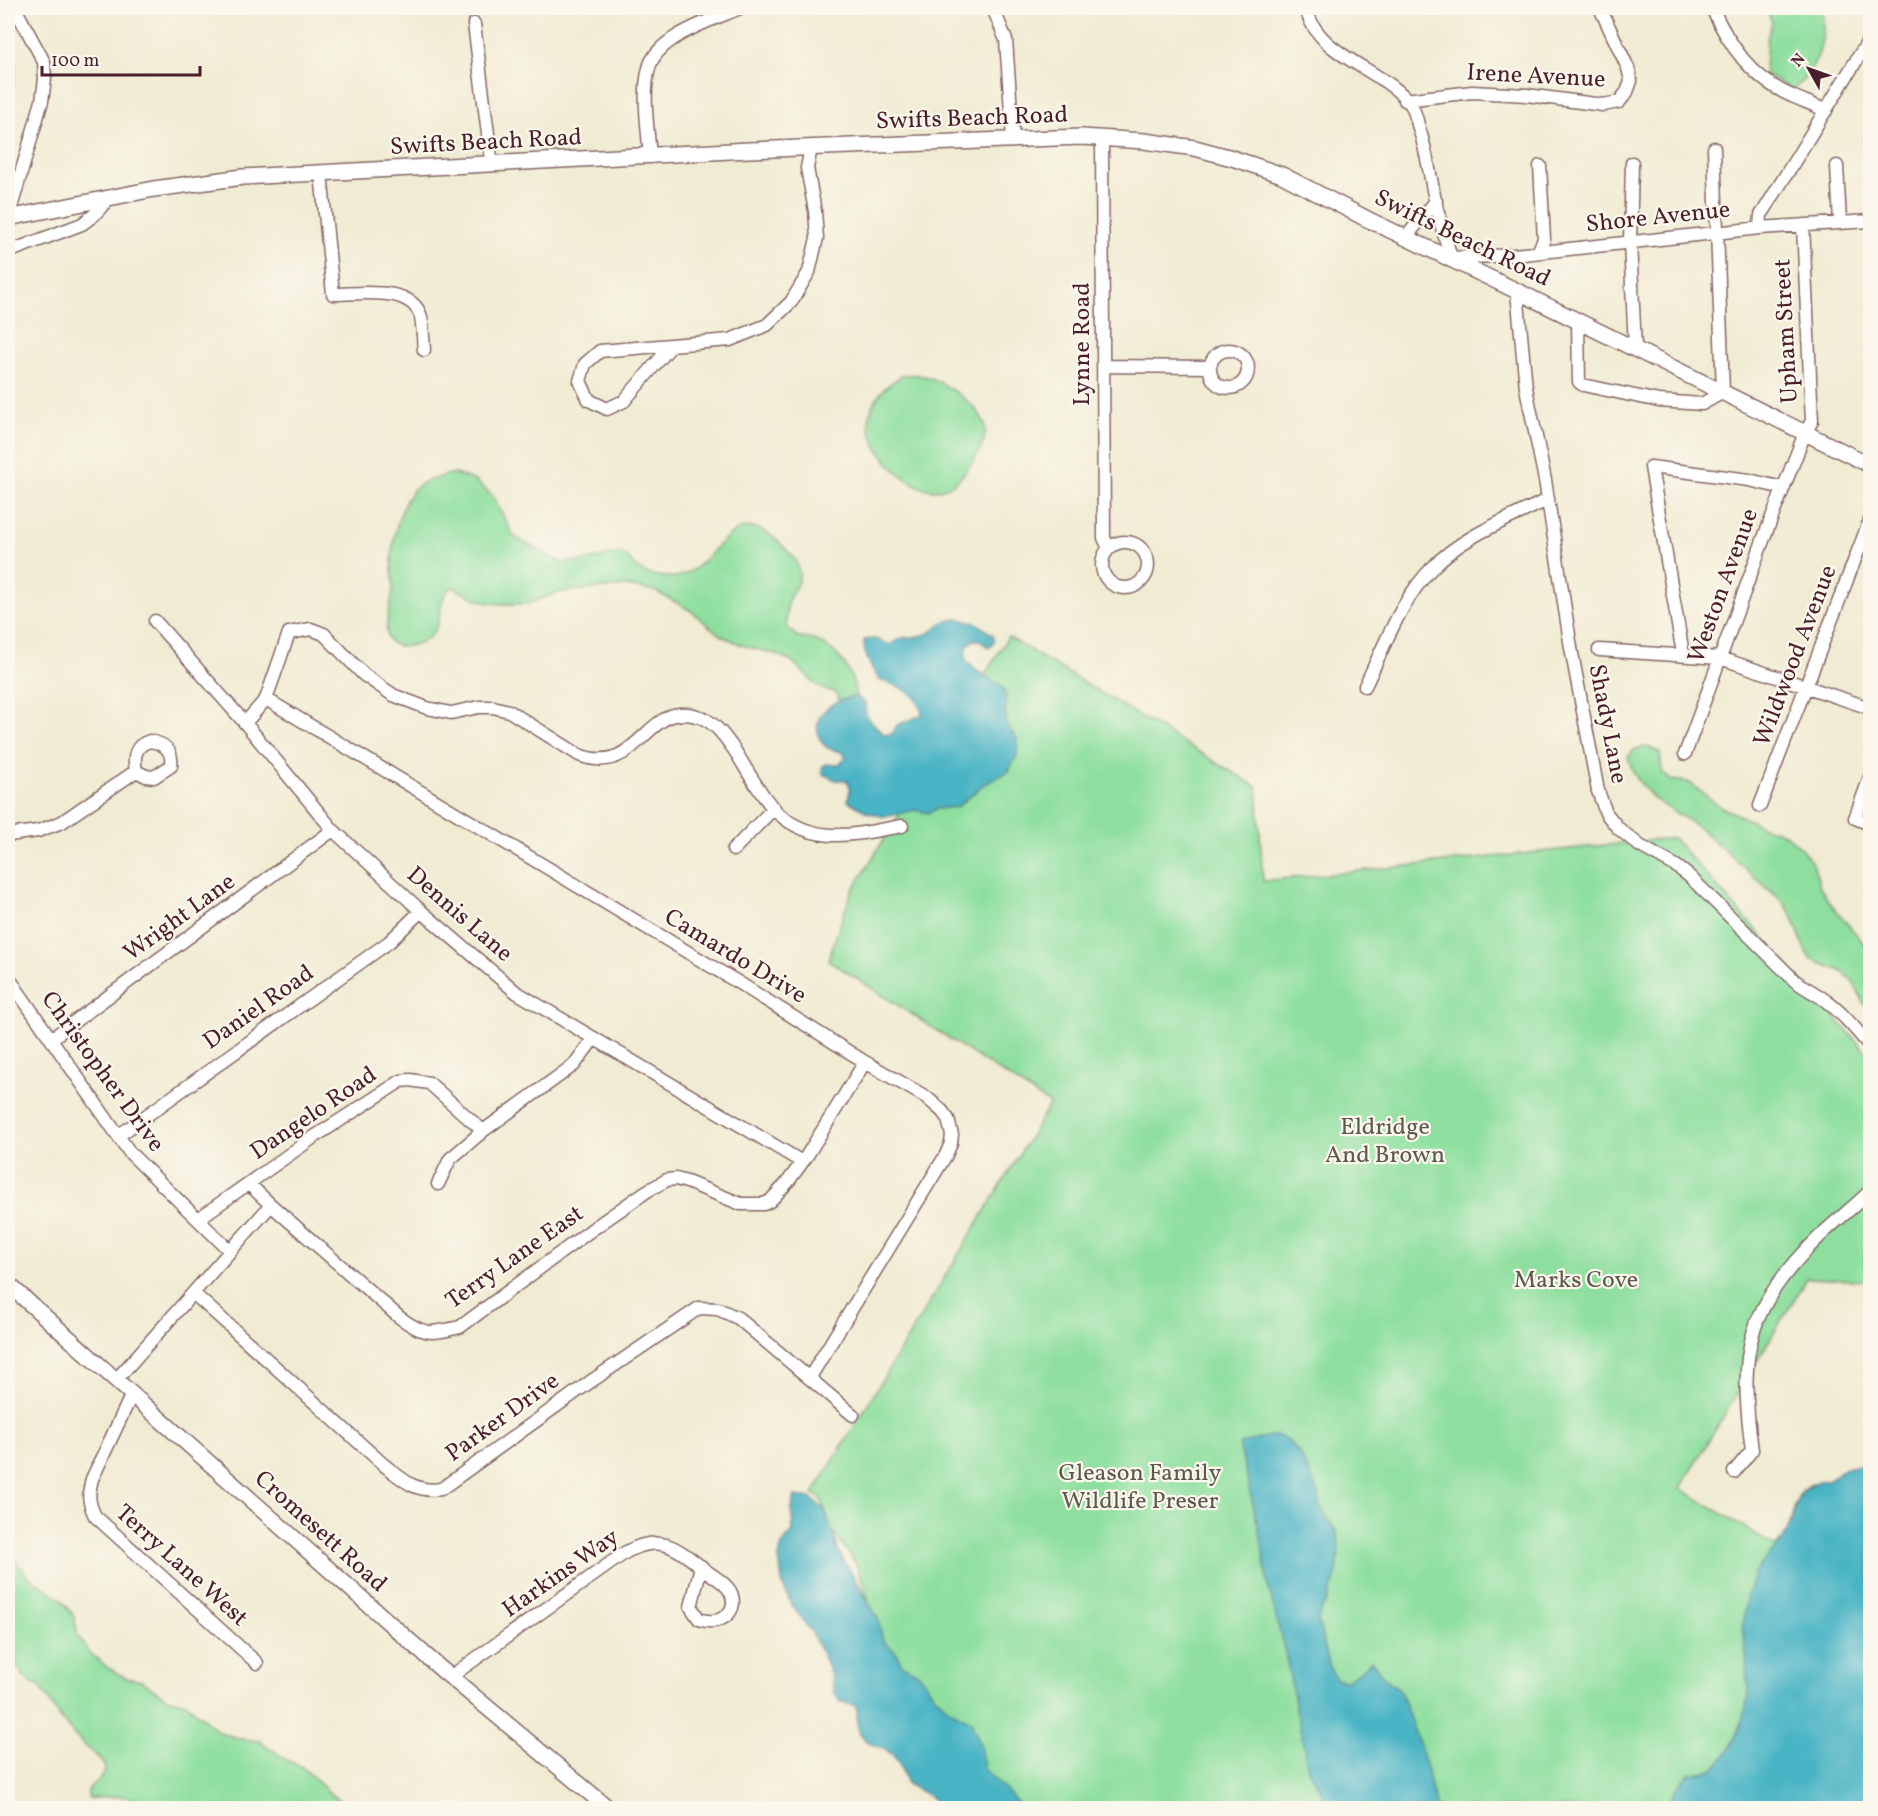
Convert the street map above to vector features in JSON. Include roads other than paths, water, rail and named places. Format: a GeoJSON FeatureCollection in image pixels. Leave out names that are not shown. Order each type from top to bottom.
{"type":"FeatureCollection","features":[{"type":"Feature","properties":{"kind":"street"},"geometry":{"type":"LineString","coordinates":[[8,218],[42,101],[45,79],[44,62],[15,8]]}},
{"type":"Feature","properties":{"kind":"street"},"geometry":{"type":"LineString","coordinates":[[650,157],[647,84],[650,66],[660,49],[678,36],[740,8]]}},
{"type":"Feature","properties":{"kind":"street"},"geometry":{"type":"LineString","coordinates":[[993,8],[1006,40],[1013,139]]}},
{"type":"Feature","properties":{"kind":"street"},"geometry":{"type":"LineString","coordinates":[[1306,8],[1315,30],[1344,55],[1398,92],[1412,107],[1429,159],[1436,201],[1451,258]]}},
{"type":"Feature","properties":{"kind":"street","name":"Irene Avenue"},"geometry":{"type":"LineString","coordinates":[[1406,100],[1472,92],[1527,95],[1603,105],[1619,102],[1631,81],[1628,68],[1600,8]]}},
{"type":"Feature","properties":{"kind":"street"},"geometry":{"type":"LineString","coordinates":[[1712,8],[1731,45],[1755,72],[1784,92],[1826,111]]}},
{"type":"Feature","properties":{"kind":"street"},"geometry":{"type":"LineString","coordinates":[[474,24],[492,165]]}},
{"type":"Feature","properties":{"kind":"street"},"geometry":{"type":"LineString","coordinates":[[1760,228],[1761,215],[1870,38]]}},
{"type":"Feature","properties":{"kind":"street","name":"Swifts Beach Road"},"geometry":{"type":"LineString","coordinates":[[8,218],[154,189],[243,177],[1082,136],[1195,148],[1281,175],[1870,465]]}},
{"type":"Feature","properties":{"kind":"street","name":"Lynne Road"},"geometry":{"type":"LineString","coordinates":[[1102,138],[1104,538],[1109,548]]}},
{"type":"Feature","properties":{"kind":"street"},"geometry":{"type":"LineString","coordinates":[[671,346],[624,401],[607,410],[589,400],[580,381],[585,364],[600,351],[730,340],[768,325],[791,302],[809,272],[817,238],[815,211],[807,168],[811,148]]}},
{"type":"Feature","properties":{"kind":"street"},"geometry":{"type":"LineString","coordinates":[[1578,321],[1579,382],[1615,393],[1659,401],[1702,404],[1723,392],[1714,148]]}},
{"type":"Feature","properties":{"kind":"street"},"geometry":{"type":"LineString","coordinates":[[1632,164],[1630,242],[1635,348]]}},
{"type":"Feature","properties":{"kind":"street"},"geometry":{"type":"LineString","coordinates":[[1538,252],[1544,239],[1540,166]]}},
{"type":"Feature","properties":{"kind":"street"},"geometry":{"type":"LineString","coordinates":[[1837,166],[1840,223]]}},
{"type":"Feature","properties":{"kind":"street"},"geometry":{"type":"LineString","coordinates":[[321,173],[333,294],[397,294],[411,301],[420,315],[424,350]]}},
{"type":"Feature","properties":{"kind":"street"},"geometry":{"type":"LineString","coordinates":[[8,252],[82,224],[94,215],[109,198]]}},
{"type":"Feature","properties":{"kind":"street"},"geometry":{"type":"LineString","coordinates":[[1406,237],[1436,201]]}},
{"type":"Feature","properties":{"kind":"street","name":"Shore Avenue"},"geometry":{"type":"LineString","coordinates":[[1451,258],[1538,252],[1760,228],[1870,221]]}},
{"type":"Feature","properties":{"kind":"street","name":"Upham Street"},"geometry":{"type":"LineString","coordinates":[[1803,225],[1813,410],[1812,421],[1805,433]]}},
{"type":"Feature","properties":{"kind":"street","name":"Shady Lane"},"geometry":{"type":"LineString","coordinates":[[1517,291],[1526,388],[1588,742],[1598,791],[1606,813],[1618,828],[1640,846],[1689,876],[1794,980],[1840,1012],[1870,1046]]}},
{"type":"Feature","properties":{"kind":"street"},"geometry":{"type":"LineString","coordinates":[[1104,366],[1209,367]]}},
{"type":"Feature","properties":{"kind":"street","name":"Weston Avenue"},"geometry":{"type":"LineString","coordinates":[[1685,754],[1805,433]]}},
{"type":"Feature","properties":{"kind":"street"},"geometry":{"type":"LineString","coordinates":[[1683,654],[1651,467],[1749,480],[1783,488]]}},
{"type":"Feature","properties":{"kind":"street"},"geometry":{"type":"LineString","coordinates":[[1365,686],[1400,613],[1419,582],[1434,565],[1464,543],[1547,500]]}},
{"type":"Feature","properties":{"kind":"street","name":"Wildwood Avenue"},"geometry":{"type":"LineString","coordinates":[[1760,806],[1870,520]]}},
{"type":"Feature","properties":{"kind":"street","name":"Dennis Lane"},"geometry":{"type":"LineString","coordinates":[[154,621],[245,723],[333,830],[421,911],[516,992],[802,1162]]}},
{"type":"Feature","properties":{"kind":"street"},"geometry":{"type":"LineString","coordinates":[[245,723],[266,699],[289,633],[311,629],[324,634],[363,675],[393,695],[427,708],[451,713],[479,707],[493,707],[509,711],[579,755],[590,759],[600,761],[626,753],[657,723],[670,716],[680,713],[700,717],[715,726],[730,743],[774,808],[800,827],[820,835],[846,835],[902,826]]}},
{"type":"Feature","properties":{"kind":"street"},"geometry":{"type":"LineString","coordinates":[[1599,650],[1720,658],[1870,708]]}},
{"type":"Feature","properties":{"kind":"street","name":"Camardo Drive"},"geometry":{"type":"LineString","coordinates":[[266,699],[739,983],[865,1062],[926,1097],[942,1111],[951,1127],[951,1143],[946,1155],[810,1377]]}},
{"type":"Feature","properties":{"kind":"street"},"geometry":{"type":"LineString","coordinates":[[8,835],[38,831],[62,822],[136,771]]}},
{"type":"Feature","properties":{"kind":"street"},"geometry":{"type":"LineString","coordinates":[[1870,777],[1855,818],[1870,824]]}},
{"type":"Feature","properties":{"kind":"street"},"geometry":{"type":"LineString","coordinates":[[733,850],[774,808]]}},
{"type":"Feature","properties":{"kind":"street","name":"Wright Lane"},"geometry":{"type":"LineString","coordinates":[[51,1039],[333,830]]}},
{"type":"Feature","properties":{"kind":"street","name":"Daniel Road"},"geometry":{"type":"LineString","coordinates":[[118,1136],[389,942],[421,911]]}},
{"type":"Feature","properties":{"kind":"street","name":"Christopher Drive"},"geometry":{"type":"LineString","coordinates":[[8,977],[130,1153],[230,1251]]}},
{"type":"Feature","properties":{"kind":"street"},"geometry":{"type":"LineString","coordinates":[[438,1184],[450,1159],[483,1131],[574,1065],[594,1038]]}},
{"type":"Feature","properties":{"kind":"street","name":"Terry Lane East"},"geometry":{"type":"LineString","coordinates":[[271,1205],[412,1327],[435,1333],[460,1327],[594,1228],[667,1180],[676,1179],[687,1182],[741,1204],[764,1204],[777,1196],[802,1162],[865,1062]]}},
{"type":"Feature","properties":{"kind":"street","name":"Dangelo Road"},"geometry":{"type":"LineString","coordinates":[[198,1220],[324,1130],[401,1081],[429,1083],[483,1131]]}},
{"type":"Feature","properties":{"kind":"street"},"geometry":{"type":"LineString","coordinates":[[116,1380],[271,1205],[249,1184]]}},
{"type":"Feature","properties":{"kind":"street"},"geometry":{"type":"LineString","coordinates":[[1734,1473],[1752,1450],[1745,1370],[1754,1326],[1764,1305],[1776,1285],[1797,1261],[1870,1191]]}},
{"type":"Feature","properties":{"kind":"street","name":"Cromesett Road"},"geometry":{"type":"LineString","coordinates":[[8,1284],[450,1677],[608,1809]]}},
{"type":"Feature","properties":{"kind":"street","name":"Parker Drive"},"geometry":{"type":"LineString","coordinates":[[193,1293],[384,1465],[410,1486],[429,1491],[441,1489],[590,1382],[699,1308],[718,1309],[738,1318],[853,1415]]}},
{"type":"Feature","properties":{"kind":"street","name":"Terry Lane West"},"geometry":{"type":"LineString","coordinates":[[132,1394],[92,1479],[88,1494],[89,1504],[95,1516],[257,1663]]}},
{"type":"Feature","properties":{"kind":"street","name":"Harkins Way"},"geometry":{"type":"LineString","coordinates":[[450,1677],[626,1552],[650,1543],[670,1545],[684,1553],[701,1566],[725,1585],[732,1596],[730,1611],[726,1617],[713,1623],[699,1619],[691,1607],[701,1566]]}},
{"type":"Feature","properties":{"kind":"water"},"geometry":{"type":"Polygon","coordinates":[[[957,619],[975,622],[993,635],[994,641],[989,648],[979,640],[973,640],[966,649],[966,660],[976,670],[1002,686],[1006,696],[1006,724],[1018,741],[1017,755],[1008,772],[983,785],[957,807],[937,809],[927,813],[915,810],[885,817],[867,812],[848,801],[850,789],[848,781],[836,780],[823,774],[822,768],[825,764],[837,765],[846,759],[842,752],[830,749],[820,740],[818,724],[821,714],[832,705],[856,696],[865,703],[866,716],[884,734],[892,734],[897,725],[922,715],[913,695],[879,680],[866,656],[864,640],[875,639],[890,645],[899,639],[922,636],[944,623],[957,619]]]}},
{"type":"Feature","properties":{"kind":"water"},"geometry":{"type":"Polygon","coordinates":[[[1271,1436],[1287,1439],[1298,1452],[1316,1485],[1322,1510],[1338,1534],[1337,1572],[1328,1600],[1321,1609],[1318,1620],[1330,1668],[1336,1679],[1345,1681],[1364,1669],[1371,1660],[1380,1673],[1400,1691],[1420,1747],[1437,1808],[1330,1808],[1308,1769],[1239,1444],[1271,1436]]]}},
{"type":"Feature","properties":{"kind":"water"},"geometry":{"type":"Polygon","coordinates":[[[1870,1461],[1870,1808],[1666,1808],[1677,1787],[1689,1774],[1714,1769],[1730,1750],[1745,1712],[1749,1690],[1743,1625],[1746,1599],[1754,1574],[1781,1543],[1803,1490],[1818,1481],[1828,1480],[1847,1468],[1864,1465],[1870,1461]]]}},
{"type":"Feature","properties":{"kind":"water"},"geometry":{"type":"Polygon","coordinates":[[[795,1496],[810,1498],[823,1508],[839,1553],[878,1618],[883,1641],[895,1651],[902,1665],[920,1674],[931,1691],[949,1709],[971,1721],[980,1744],[984,1769],[1023,1808],[942,1808],[923,1792],[907,1784],[892,1754],[867,1741],[860,1734],[856,1706],[840,1701],[833,1690],[832,1678],[812,1633],[792,1605],[783,1586],[779,1558],[782,1545],[793,1532],[792,1509],[795,1496]]]}},
{"type":"Feature","properties":{"kind":"park label","name":"Eldridge And Brown"},"geometry":{"type":"Point","coordinates":[1385,1142]}},
{"type":"Feature","properties":{"kind":"park label","name":"Marks Cove"},"geometry":{"type":"Point","coordinates":[1576,1281]}},
{"type":"Feature","properties":{"kind":"park label","name":"Gleason Family Wildlife Preser"},"geometry":{"type":"Point","coordinates":[1140,1488]}}]}
